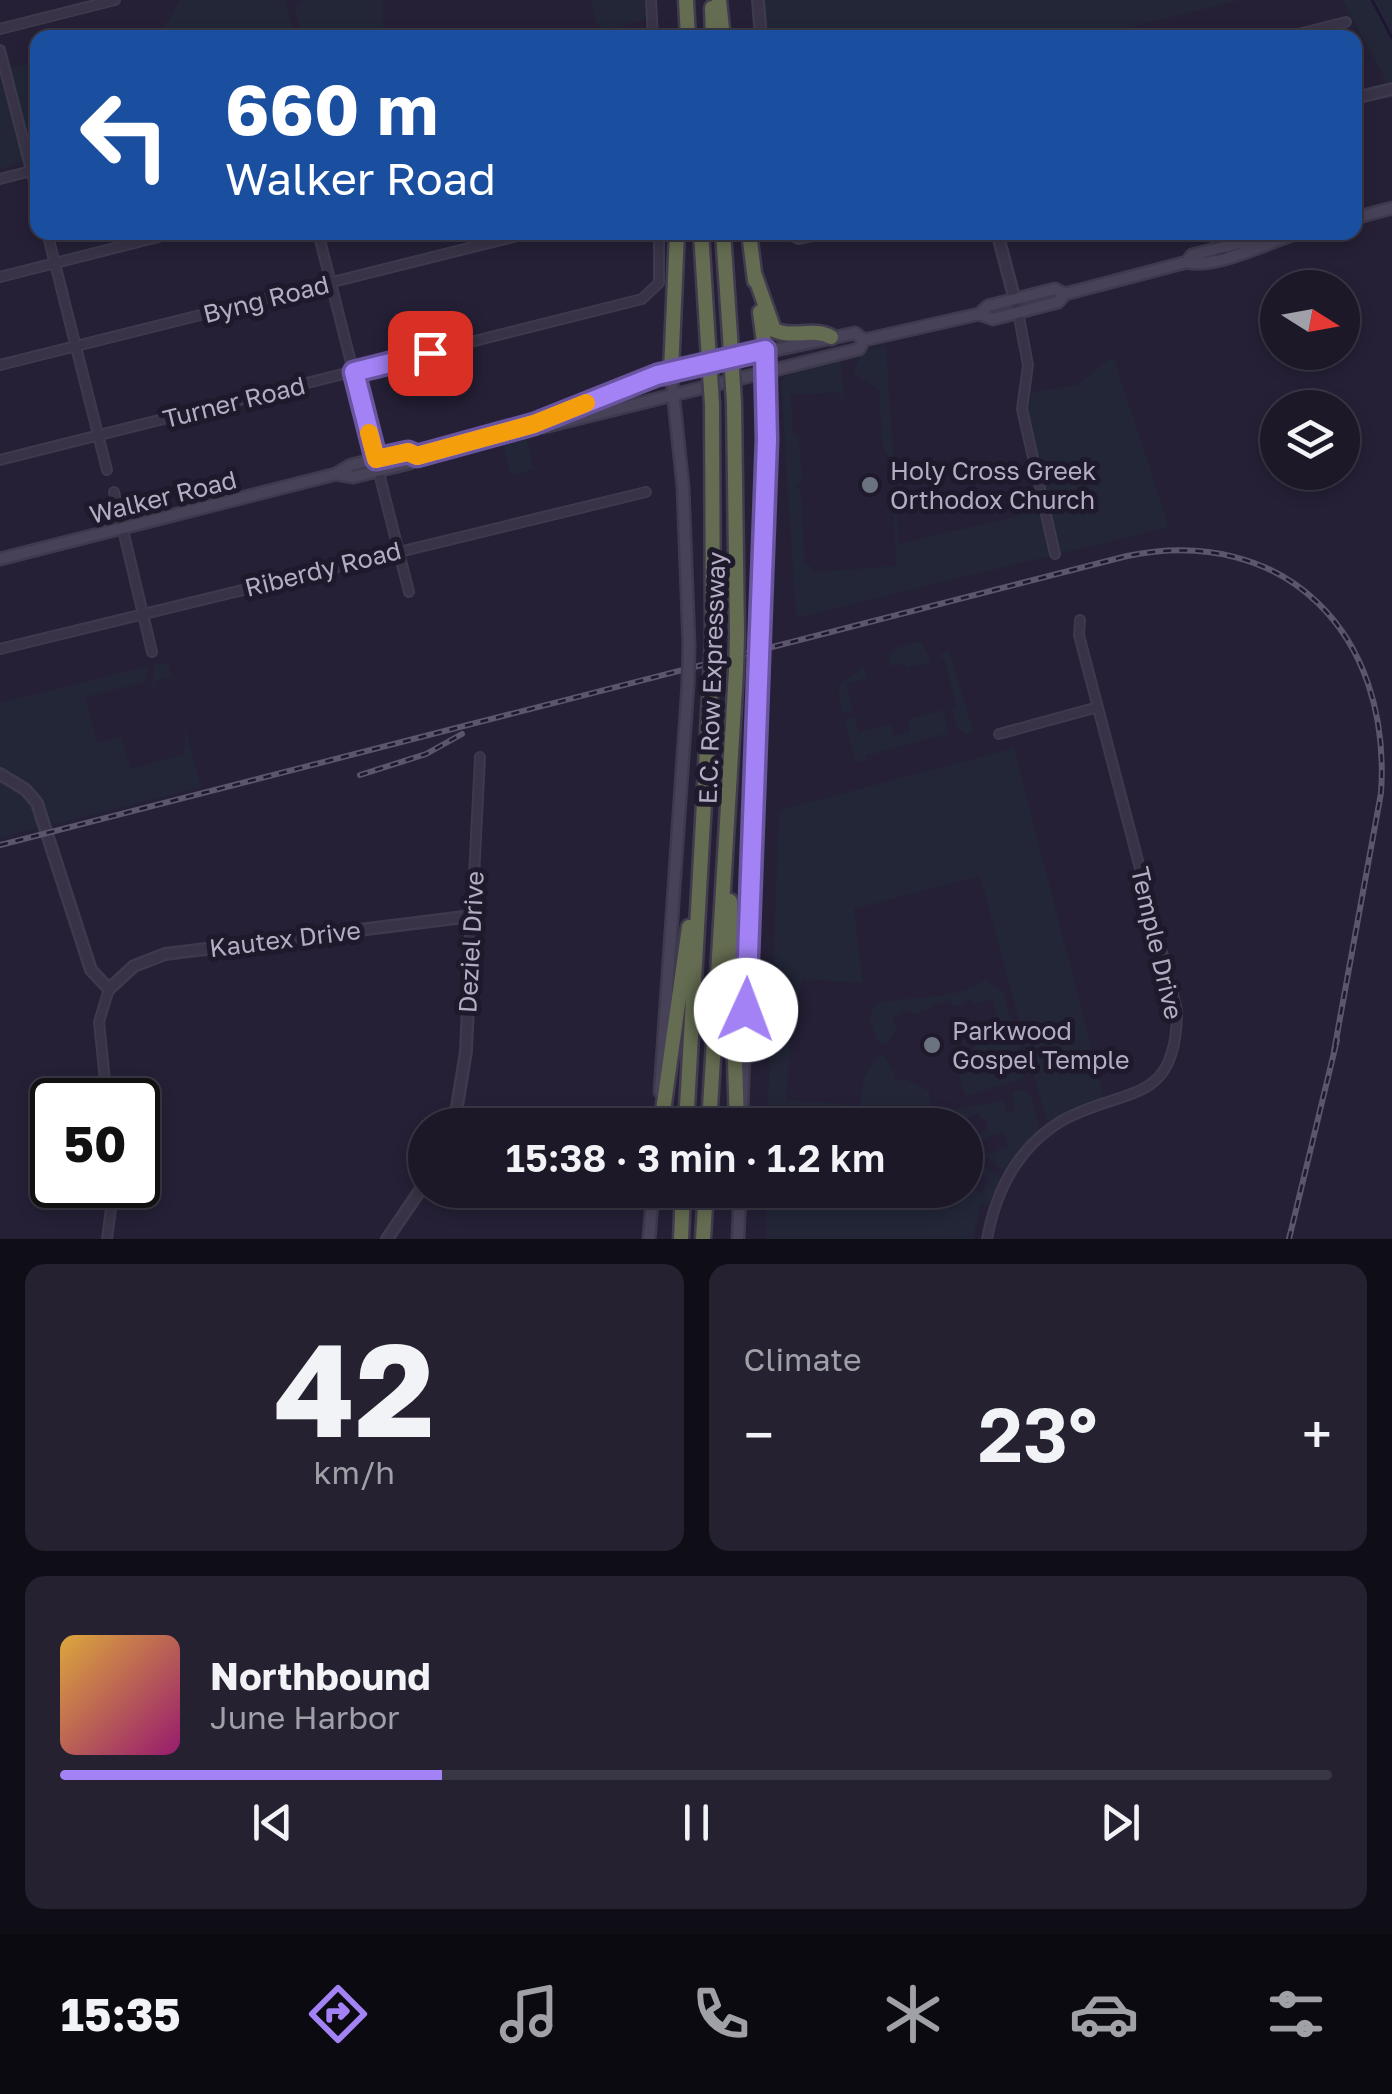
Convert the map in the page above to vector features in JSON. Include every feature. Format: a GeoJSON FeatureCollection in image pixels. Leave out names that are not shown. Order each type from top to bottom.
{"type":"FeatureCollection","features":[{"type":"Feature","properties":{"kind":"highway"},"geometry":{"type":"LineString","coordinates":[[684,0],[685,30]]}},
{"type":"Feature","properties":{"kind":"highway"},"geometry":{"type":"LineString","coordinates":[[713,30],[715,0]]}},
{"type":"Feature","properties":{"kind":"highway"},"geometry":{"type":"LineString","coordinates":[[715,0],[721,30]]}},
{"type":"Feature","properties":{"kind":"highway"},"geometry":{"type":"LineString","coordinates":[[671,372],[677,240]]}},
{"type":"Feature","properties":{"kind":"highway","name":"E.C. Row Expressway"},"geometry":{"type":"LineString","coordinates":[[687,1108],[713,644],[712,404],[702,240]]}},
{"type":"Feature","properties":{"kind":"highway","name":"E.C. Row Expressway"},"geometry":{"type":"LineString","coordinates":[[710,1108],[730,819],[737,636],[734,403],[724,240]]}},
{"type":"Feature","properties":{"kind":"highway"},"geometry":{"type":"LineString","coordinates":[[749,240],[765,350]]}},
{"type":"Feature","properties":{"kind":"highway"},"geometry":{"type":"LineString","coordinates":[[754,273],[774,330],[788,334],[824,333],[831,337]]}},
{"type":"Feature","properties":{"kind":"highway"},"geometry":{"type":"LineString","coordinates":[[730,819],[738,1108]]}},
{"type":"Feature","properties":{"kind":"highway"},"geometry":{"type":"LineString","coordinates":[[662,1108],[701,848]]}},
{"type":"Feature","properties":{"kind":"highway"},"geometry":{"type":"LineString","coordinates":[[681,1239],[682,1208]]}},
{"type":"Feature","properties":{"kind":"highway"},"geometry":{"type":"LineString","coordinates":[[703,1239],[705,1208]]}},
{"type":"Feature","properties":{"kind":"main road"},"geometry":{"type":"LineString","coordinates":[[1362,216],[1392,208]]}},
{"type":"Feature","properties":{"kind":"main road","name":"Walker Road"},"geometry":{"type":"LineString","coordinates":[[534,424],[544,427],[859,348],[864,340],[979,314],[993,318],[1018,312],[1058,302],[1064,294],[1187,262],[1197,266],[1221,254],[1242,256],[1253,246],[1274,240]]}},
{"type":"Feature","properties":{"kind":"main road","name":"Walker Road"},"geometry":{"type":"LineString","coordinates":[[979,314],[988,306],[1055,288],[1064,294]]}},
{"type":"Feature","properties":{"kind":"main road","name":"Walker Road"},"geometry":{"type":"LineString","coordinates":[[0,559],[336,474],[353,476],[377,465],[410,463],[417,456],[534,424],[614,389],[671,372],[831,337],[856,333],[864,340]]}},
{"type":"Feature","properties":{"kind":"main road"},"geometry":{"type":"LineString","coordinates":[[740,1108],[768,369],[765,350]]}},
{"type":"Feature","properties":{"kind":"main road"},"geometry":{"type":"LineString","coordinates":[[660,1108],[689,645],[683,487],[671,372]]}},
{"type":"Feature","properties":{"kind":"main road"},"geometry":{"type":"LineString","coordinates":[[649,1239],[652,1208]]}},
{"type":"Feature","properties":{"kind":"main road"},"geometry":{"type":"LineString","coordinates":[[738,1239],[739,1208]]}},
{"type":"Feature","properties":{"kind":"street"},"geometry":{"type":"LineString","coordinates":[[0,29],[115,0]]}},
{"type":"Feature","properties":{"kind":"street"},"geometry":{"type":"LineString","coordinates":[[651,0],[653,30]]}},
{"type":"Feature","properties":{"kind":"street"},"geometry":{"type":"LineString","coordinates":[[758,0],[761,30]]}},
{"type":"Feature","properties":{"kind":"street"},"geometry":{"type":"LineString","coordinates":[[1314,30],[1346,22]]}},
{"type":"Feature","properties":{"kind":"street"},"geometry":{"type":"LineString","coordinates":[[0,50],[30,167]]}},
{"type":"Feature","properties":{"kind":"street"},"geometry":{"type":"LineString","coordinates":[[1362,96],[1392,89]]}},
{"type":"Feature","properties":{"kind":"street"},"geometry":{"type":"LineString","coordinates":[[0,179],[30,171]]}},
{"type":"Feature","properties":{"kind":"street"},"geometry":{"type":"LineString","coordinates":[[48,240],[107,470]]}},
{"type":"Feature","properties":{"kind":"street"},"geometry":{"type":"LineString","coordinates":[[0,277],[146,240]]}},
{"type":"Feature","properties":{"kind":"street"},"geometry":{"type":"LineString","coordinates":[[320,240],[409,592]]}},
{"type":"Feature","properties":{"kind":"street","name":"Byng Road"},"geometry":{"type":"LineString","coordinates":[[0,365],[501,240]]}},
{"type":"Feature","properties":{"kind":"street","name":"Turner Road"},"geometry":{"type":"LineString","coordinates":[[0,460],[642,299],[659,284],[659,240]]}},
{"type":"Feature","properties":{"kind":"street"},"geometry":{"type":"LineString","coordinates":[[998,240],[1028,365],[1022,409],[1055,554]]}},
{"type":"Feature","properties":{"kind":"street"},"geometry":{"type":"LineString","coordinates":[[1217,240],[1221,254]]}},
{"type":"Feature","properties":{"kind":"street"},"geometry":{"type":"LineString","coordinates":[[114,492],[152,652]]}},
{"type":"Feature","properties":{"kind":"street","name":"Riberdy Road"},"geometry":{"type":"LineString","coordinates":[[0,649],[646,492]]}},
{"type":"Feature","properties":{"kind":"street","name":"Temple Drive"},"geometry":{"type":"LineString","coordinates":[[987,1239],[998,1196],[1030,1146],[1063,1120],[1140,1093],[1159,1076],[1177,1036],[1177,1010],[1079,635],[1080,620]]}},
{"type":"Feature","properties":{"kind":"street"},"geometry":{"type":"LineString","coordinates":[[999,734],[1098,706]]}},
{"type":"Feature","properties":{"kind":"street","name":"Deziel Drive"},"geometry":{"type":"LineString","coordinates":[[457,1108],[466,1052],[480,758]]}},
{"type":"Feature","properties":{"kind":"street"},"geometry":{"type":"LineString","coordinates":[[0,774],[26,790],[37,803],[91,970],[109,989],[99,1022],[105,1078]]}},
{"type":"Feature","properties":{"kind":"street","name":"Kautex Drive"},"geometry":{"type":"LineString","coordinates":[[109,989],[134,966],[165,954],[472,916]]}},
{"type":"Feature","properties":{"kind":"street"},"geometry":{"type":"LineString","coordinates":[[106,1239],[111,1208]]}},
{"type":"Feature","properties":{"kind":"street"},"geometry":{"type":"LineString","coordinates":[[387,1239],[408,1208]]}},
{"type":"Feature","properties":{"kind":"shaded area"},"geometry":{"type":"Polygon","coordinates":[[[180,0],[290,0],[286,2],[293,30],[159,30],[180,0]]]}},
{"type":"Feature","properties":{"kind":"shaded area"},"geometry":{"type":"Polygon","coordinates":[[[302,0],[383,0],[383,30],[300,30],[295,8],[302,0]]]}},
{"type":"Feature","properties":{"kind":"shaded area"},"geometry":{"type":"Polygon","coordinates":[[[590,0],[647,0],[648,18],[609,30],[597,24],[590,0]]]}},
{"type":"Feature","properties":{"kind":"shaded area"},"geometry":{"type":"Polygon","coordinates":[[[763,0],[1241,0],[1119,30],[765,30],[763,0]]]}},
{"type":"Feature","properties":{"kind":"shaded area"},"geometry":{"type":"Polygon","coordinates":[[[1342,0],[1392,0],[1392,85],[1389,86],[1362,30],[1342,0]]]}},
{"type":"Feature","properties":{"kind":"shaded area"},"geometry":{"type":"Polygon","coordinates":[[[30,63],[30,148],[10,68],[30,63]]]}},
{"type":"Feature","properties":{"kind":"shaded area"},"geometry":{"type":"Polygon","coordinates":[[[0,71],[24,161],[0,169],[0,71]]]}},
{"type":"Feature","properties":{"kind":"shaded area"},"geometry":{"type":"Polygon","coordinates":[[[886,345],[899,544],[1050,508],[1028,412],[1032,392],[1077,385],[1113,356],[1169,527],[796,618],[781,381],[789,372],[841,359],[844,403],[840,392],[791,395],[793,435],[799,435],[802,480],[796,487],[801,492],[805,565],[811,566],[812,572],[896,566],[891,460],[882,445],[879,390],[853,373],[862,351],[886,345]]]}},
{"type":"Feature","properties":{"kind":"shaded area"},"geometry":{"type":"Polygon","coordinates":[[[527,438],[533,470],[510,475],[503,444],[527,438]]]}},
{"type":"Feature","properties":{"kind":"shaded area"},"geometry":{"type":"Polygon","coordinates":[[[921,641],[931,662],[891,667],[888,656],[896,648],[921,641]]]}},
{"type":"Feature","properties":{"kind":"shaded area"},"geometry":{"type":"Polygon","coordinates":[[[949,650],[973,730],[969,735],[957,729],[952,708],[956,706],[944,659],[938,656],[949,650]]]}},
{"type":"Feature","properties":{"kind":"shaded area"},"geometry":{"type":"Polygon","coordinates":[[[168,662],[201,787],[53,825],[36,793],[0,767],[0,703],[149,666],[145,682],[85,697],[97,743],[121,737],[131,769],[183,754],[186,736],[171,677],[156,681],[151,694],[154,665],[168,662]]]}},
{"type":"Feature","properties":{"kind":"shaded area"},"geometry":{"type":"Polygon","coordinates":[[[864,667],[867,678],[846,684],[853,711],[842,713],[838,685],[864,667]]]}},
{"type":"Feature","properties":{"kind":"shaded area"},"geometry":{"type":"Polygon","coordinates":[[[944,710],[949,740],[945,734],[866,756],[867,762],[855,761],[845,720],[855,717],[859,732],[890,724],[894,736],[910,732],[908,719],[944,710]]]}},
{"type":"Feature","properties":{"kind":"shaded area"},"geometry":{"type":"Polygon","coordinates":[[[1014,748],[1105,1100],[1079,1107],[1052,1122],[1046,1119],[980,876],[854,909],[863,983],[802,979],[799,997],[795,997],[786,1099],[860,1106],[864,1077],[875,1058],[885,1055],[896,1080],[903,1078],[929,1091],[931,1108],[768,1108],[779,810],[1014,748]]]}},
{"type":"Feature","properties":{"kind":"shaded area"},"geometry":{"type":"Polygon","coordinates":[[[0,779],[27,798],[43,827],[0,838],[0,779]]]}},
{"type":"Feature","properties":{"kind":"shaded area"},"geometry":{"type":"Polygon","coordinates":[[[985,980],[1003,991],[1013,1028],[1001,1031],[992,999],[974,1004],[972,999],[955,1007],[948,1000],[913,1015],[908,1010],[892,1018],[897,1028],[887,1045],[877,1041],[869,1017],[876,1004],[960,992],[985,980]]]}},
{"type":"Feature","properties":{"kind":"shaded area"},"geometry":{"type":"Polygon","coordinates":[[[1017,1035],[1026,1071],[1022,1079],[965,1096],[955,1063],[975,1057],[973,1046],[1017,1035]]]}},
{"type":"Feature","properties":{"kind":"shaded area"},"geometry":{"type":"Polygon","coordinates":[[[1024,1090],[1031,1095],[1040,1131],[1003,1171],[986,1155],[1009,1147],[1003,1131],[983,1139],[987,1131],[983,1108],[964,1108],[1003,1100],[1007,1113],[1014,1112],[1013,1091],[1024,1090]]]}},
{"type":"Feature","properties":{"kind":"shaded area"},"geometry":{"type":"Polygon","coordinates":[[[983,1167],[1000,1178],[988,1206],[983,1205],[983,1193],[989,1177],[983,1175],[983,1167]]]}},
{"type":"Feature","properties":{"kind":"shaded area"},"geometry":{"type":"Polygon","coordinates":[[[767,1208],[980,1208],[973,1239],[767,1239],[767,1208]]]}},
{"type":"Feature","properties":{"kind":"waterway"},"geometry":{"type":"LineString","coordinates":[[1372,0],[1392,38]]}},
{"type":"Feature","properties":{"kind":"railway"},"geometry":{"type":"LineString","coordinates":[[0,845],[1127,556],[1184,550],[1235,557],[1280,575],[1317,602],[1347,639],[1368,684],[1380,736],[1381,793],[1334,1051]]}},
{"type":"Feature","properties":{"kind":"railway"},"geometry":{"type":"LineString","coordinates":[[360,775],[426,754],[462,734]]}},
{"type":"Feature","properties":{"kind":"railway"},"geometry":{"type":"LineString","coordinates":[[1289,1239],[1337,1040]]}},
{"type":"Feature","properties":{"kind":"slow traffic"},"geometry":{"type":"LineString","coordinates":[[369,433],[376,459],[408,452],[417,456],[534,424],[547,415],[586,403]]}},
{"type":"Feature","properties":{"kind":"place","name":"Holy Cross Greek Orthodox Church"},"geometry":{"type":"Point","coordinates":[870,485]}},
{"type":"Feature","properties":{"kind":"place","name":"Parkwood Gospel Temple"},"geometry":{"type":"Point","coordinates":[932,1045]}},
{"type":"Feature","properties":{"kind":"route"},"geometry":{"type":"LineString","coordinates":[[430,353],[354,372],[376,459],[408,452],[417,456],[534,424],[547,415],[657,375],[765,350],[767,440],[746,1010]]}}]}
